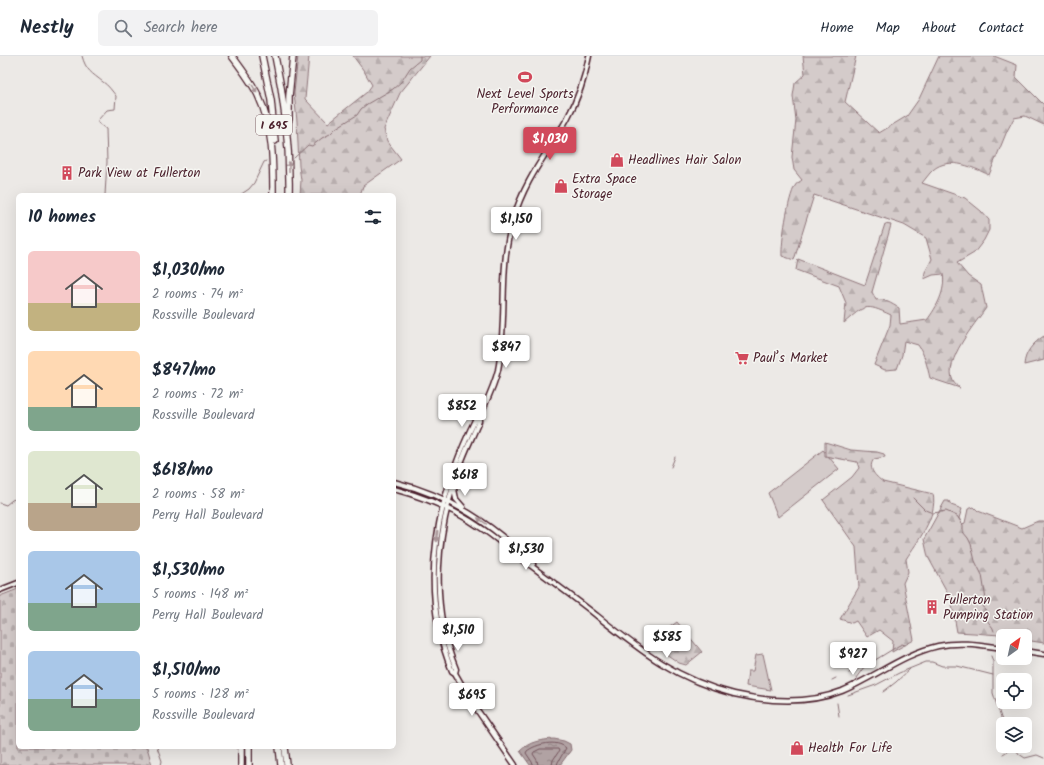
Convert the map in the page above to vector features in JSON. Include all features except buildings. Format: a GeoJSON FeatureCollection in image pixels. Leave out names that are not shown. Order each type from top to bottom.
{"type":"FeatureCollection","features":[{"type":"Feature","properties":{"kind":"highway"},"geometry":{"type":"LineString","coordinates":[[232,56],[252,85],[265,113],[271,139],[275,193]]}},
{"type":"Feature","properties":{"kind":"highway","name":"I 695"},"geometry":{"type":"LineString","coordinates":[[262,56],[267,76],[273,119],[276,158],[275,193]]}},
{"type":"Feature","properties":{"kind":"highway","name":"I 695"},"geometry":{"type":"LineString","coordinates":[[276,56],[288,139],[289,193]]}},
{"type":"Feature","properties":{"kind":"highway"},"geometry":{"type":"LineString","coordinates":[[288,139],[289,96],[294,56]]}},
{"type":"Feature","properties":{"kind":"highway"},"geometry":{"type":"LineString","coordinates":[[240,765],[241,749]]}},
{"type":"Feature","properties":{"kind":"highway"},"geometry":{"type":"LineString","coordinates":[[249,749],[249,765]]}},
{"type":"Feature","properties":{"kind":"highway"},"geometry":{"type":"LineString","coordinates":[[279,749],[281,765]]}},
{"type":"Feature","properties":{"kind":"highway"},"geometry":{"type":"LineString","coordinates":[[285,749],[287,765]]}},
{"type":"Feature","properties":{"kind":"main road"},"geometry":{"type":"LineString","coordinates":[[515,765],[471,701],[455,673],[452,671],[438,629],[435,605],[435,551],[442,505],[453,487],[463,458],[491,390],[499,364],[505,257],[513,218],[530,177],[570,113],[584,78],[589,56]]}},
{"type":"Feature","properties":{"kind":"main road"},"geometry":{"type":"LineString","coordinates":[[455,673],[456,669],[444,631],[439,596],[439,562],[442,533],[447,508],[446,500],[461,451],[475,420],[479,418]]}},
{"type":"Feature","properties":{"kind":"main road"},"geometry":{"type":"LineString","coordinates":[[396,483],[446,500],[468,512],[508,540],[542,572]]}},
{"type":"Feature","properties":{"kind":"main road"},"geometry":{"type":"LineString","coordinates":[[453,487],[456,499],[468,512]]}},
{"type":"Feature","properties":{"kind":"main road"},"geometry":{"type":"LineString","coordinates":[[396,490],[420,496],[442,505],[482,528],[542,572],[627,640],[664,666],[704,685],[731,693],[752,698],[796,700],[825,696],[843,690],[912,655],[942,645],[964,643],[996,647]]}},
{"type":"Feature","properties":{"kind":"main road"},"geometry":{"type":"LineString","coordinates":[[0,590],[16,584]]}},
{"type":"Feature","properties":{"kind":"main road"},"geometry":{"type":"LineString","coordinates":[[1032,652],[1044,654]]}},
{"type":"Feature","properties":{"kind":"green space"},"geometry":{"type":"Polygon","coordinates":[[[298,56],[309,56],[305,99],[328,123],[367,92],[372,85],[353,56],[430,56],[400,93],[384,129],[387,141],[401,159],[363,186],[361,193],[300,193],[301,180],[294,93],[298,56]]]}},
{"type":"Feature","properties":{"kind":"green space"},"geometry":{"type":"Polygon","coordinates":[[[803,56],[856,56],[845,102],[879,133],[907,116],[919,99],[939,56],[994,56],[1017,65],[1016,77],[1044,105],[1044,125],[1025,116],[1014,118],[989,175],[974,168],[951,163],[943,164],[936,168],[922,183],[965,198],[981,211],[989,220],[989,230],[984,240],[974,253],[957,263],[968,276],[981,285],[986,308],[968,333],[952,363],[951,373],[953,381],[960,388],[930,378],[927,365],[918,345],[904,341],[902,355],[897,369],[885,370],[874,365],[890,325],[891,315],[876,309],[866,308],[861,309],[844,323],[846,303],[839,286],[796,270],[798,259],[865,285],[885,224],[891,225],[872,292],[876,300],[885,301],[899,308],[900,324],[927,320],[940,298],[944,280],[943,274],[933,275],[924,279],[925,272],[932,259],[926,238],[904,225],[814,195],[794,260],[782,256],[784,231],[792,192],[797,183],[802,180],[794,170],[792,157],[796,120],[793,96],[795,83],[805,74],[803,56]]]}},
{"type":"Feature","properties":{"kind":"green space"},"geometry":{"type":"Polygon","coordinates":[[[1044,336],[1044,360],[1024,365],[1030,348],[1044,336]]]}},
{"type":"Feature","properties":{"kind":"green space"},"geometry":{"type":"Polygon","coordinates":[[[825,442],[851,450],[884,454],[885,457],[874,459],[871,466],[873,472],[880,480],[933,494],[934,502],[930,520],[921,537],[906,559],[908,572],[903,583],[914,640],[892,652],[893,641],[879,630],[867,637],[856,621],[852,623],[840,619],[859,587],[856,547],[823,500],[852,477],[859,468],[857,462],[825,456],[825,442]]]}},
{"type":"Feature","properties":{"kind":"green space"},"geometry":{"type":"Polygon","coordinates":[[[823,450],[839,469],[778,517],[768,493],[823,450]]]}},
{"type":"Feature","properties":{"kind":"green space"},"geometry":{"type":"Polygon","coordinates":[[[945,501],[949,501],[951,505],[962,509],[959,518],[962,524],[965,523],[968,509],[974,507],[978,511],[1022,528],[1038,521],[1044,521],[1044,643],[1032,641],[1032,629],[996,629],[996,635],[957,632],[951,599],[928,557],[924,539],[945,501]]]}},
{"type":"Feature","properties":{"kind":"green space"},"geometry":{"type":"Polygon","coordinates":[[[16,590],[16,749],[148,749],[152,765],[0,765],[0,596],[16,590]]]}},
{"type":"Feature","properties":{"kind":"green space"},"geometry":{"type":"Polygon","coordinates":[[[677,622],[702,652],[686,665],[679,663],[649,642],[677,622]]]}},
{"type":"Feature","properties":{"kind":"green space"},"geometry":{"type":"Polygon","coordinates":[[[763,654],[771,690],[746,686],[748,671],[753,671],[756,655],[763,654]]]}},
{"type":"Feature","properties":{"kind":"water"},"geometry":{"type":"Polygon","coordinates":[[[554,739],[570,744],[571,750],[560,765],[530,765],[520,751],[532,743],[554,739]]]}},
{"type":"Feature","properties":{"kind":"waterway"},"geometry":{"type":"LineString","coordinates":[[82,56],[85,65],[90,71],[107,85],[116,96],[115,109],[107,110],[98,120],[98,123],[106,129],[107,162],[105,193]]}},
{"type":"Feature","properties":{"kind":"waterway"},"geometry":{"type":"LineString","coordinates":[[294,158],[308,145],[312,146],[336,128],[357,115],[367,104],[393,89],[401,82],[410,68],[420,60],[420,56]]}},
{"type":"Feature","properties":{"kind":"waterway"},"geometry":{"type":"LineString","coordinates":[[243,193],[254,183],[264,162],[266,161]]}},
{"type":"Feature","properties":{"kind":"waterway"},"geometry":{"type":"LineString","coordinates":[[671,467],[675,457]]}},
{"type":"Feature","properties":{"kind":"waterway"},"geometry":{"type":"LineString","coordinates":[[913,498],[925,510],[933,513],[946,511],[957,516],[963,525],[963,532],[971,544],[975,561],[982,575],[986,600],[983,605],[987,620],[994,631]]}},
{"type":"Feature","properties":{"kind":"waterway"},"geometry":{"type":"LineString","coordinates":[[0,503],[6,505],[16,499]]}},
{"type":"Feature","properties":{"kind":"waterway"},"geometry":{"type":"LineString","coordinates":[[872,662],[898,646],[902,644],[905,645]]}},
{"type":"Feature","properties":{"kind":"waterway"},"geometry":{"type":"LineString","coordinates":[[991,656],[993,661],[993,693],[1001,717]]}},
{"type":"Feature","properties":{"kind":"waterway"},"geometry":{"type":"LineString","coordinates":[[848,695],[876,685],[899,673],[926,662],[932,662],[942,666],[957,666],[993,675]]}},
{"type":"Feature","properties":{"kind":"waterway"},"geometry":{"type":"LineString","coordinates":[[849,673],[867,664]]}},
{"type":"Feature","properties":{"kind":"waterway"},"geometry":{"type":"LineString","coordinates":[[856,678],[864,667]]}},
{"type":"Feature","properties":{"kind":"waterway"},"geometry":{"type":"LineString","coordinates":[[883,692],[910,669]]}},
{"type":"Feature","properties":{"kind":"waterway"},"geometry":{"type":"LineString","coordinates":[[832,680],[836,678]]}},
{"type":"Feature","properties":{"kind":"waterway"},"geometry":{"type":"LineString","coordinates":[[837,703],[839,716]]}},
{"type":"Feature","properties":{"kind":"waterway"},"geometry":{"type":"LineString","coordinates":[[158,749],[162,761],[161,765]]}},
{"type":"Feature","properties":{"kind":"waterway"},"geometry":{"type":"LineString","coordinates":[[1018,753],[1025,758],[1037,755],[1044,758]]}},
{"type":"Feature","properties":{"kind":"place","name":"Next Level Sports Performance"},"geometry":{"type":"Point","coordinates":[525,77]}},
{"type":"Feature","properties":{"kind":"place","name":"Headlines Hair Salon"},"geometry":{"type":"Point","coordinates":[617,160]}},
{"type":"Feature","properties":{"kind":"place","name":"Park View at Fullerton"},"geometry":{"type":"Point","coordinates":[67,173]}},
{"type":"Feature","properties":{"kind":"place","name":"Extra Space Storage"},"geometry":{"type":"Point","coordinates":[561,186]}},
{"type":"Feature","properties":{"kind":"place","name":"Paul’s Market"},"geometry":{"type":"Point","coordinates":[742,358]}},
{"type":"Feature","properties":{"kind":"place","name":"Fullerton Pumping Station"},"geometry":{"type":"Point","coordinates":[932,607]}},
{"type":"Feature","properties":{"kind":"place","name":"Health For Life"},"geometry":{"type":"Point","coordinates":[797,748]}}]}
